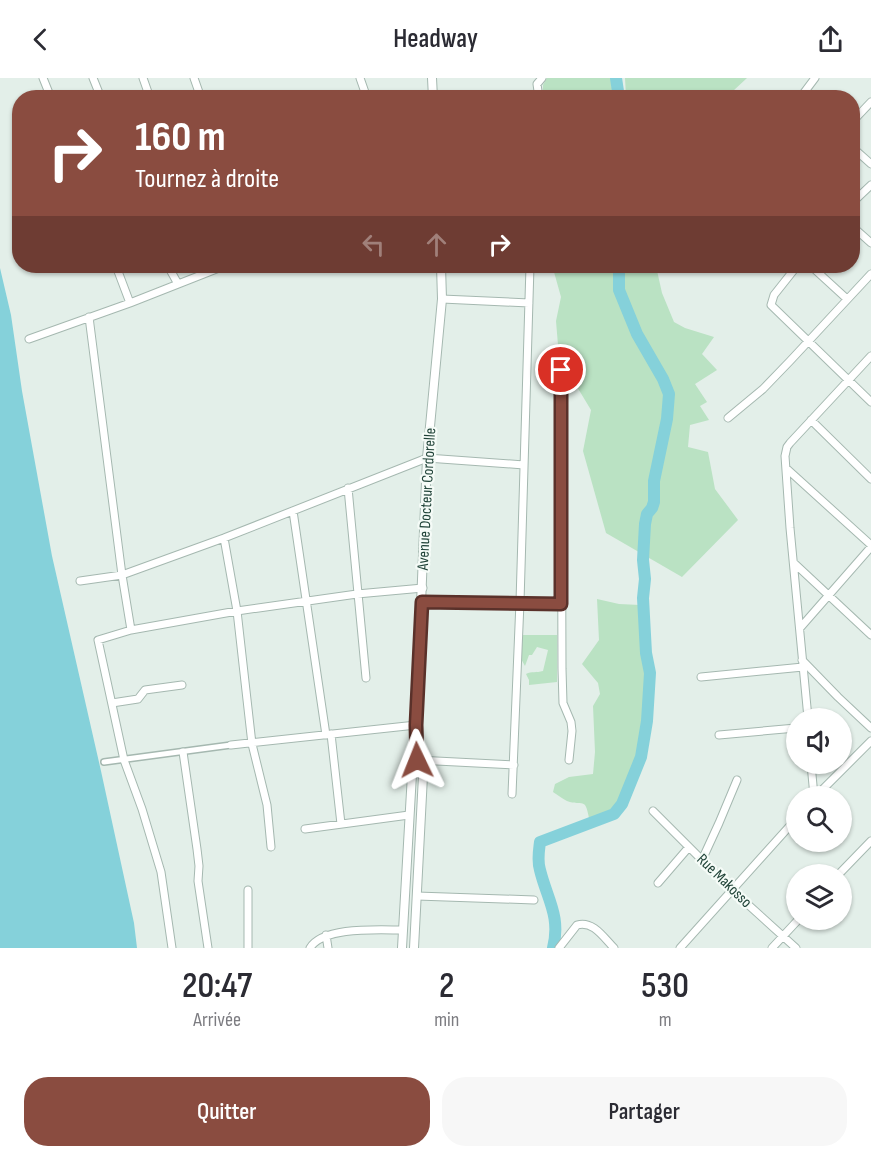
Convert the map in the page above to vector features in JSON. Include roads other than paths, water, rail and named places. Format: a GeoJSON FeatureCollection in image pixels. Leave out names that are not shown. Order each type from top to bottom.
{"type":"FeatureCollection","features":[{"type":"Feature","properties":{"kind":"street"},"geometry":{"type":"LineString","coordinates":[[860,114],[871,102]]}},
{"type":"Feature","properties":{"kind":"street"},"geometry":{"type":"LineString","coordinates":[[860,195],[871,185]]}},
{"type":"Feature","properties":{"kind":"street"},"geometry":{"type":"LineString","coordinates":[[119,273],[130,303]]}},
{"type":"Feature","properties":{"kind":"street"},"geometry":{"type":"LineString","coordinates":[[172,273],[178,284]]}},
{"type":"Feature","properties":{"kind":"street"},"geometry":{"type":"LineString","coordinates":[[29,339],[130,303],[204,273]]}},
{"type":"Feature","properties":{"kind":"street","name":"Avenue Docteur Cordorelle"},"geometry":{"type":"LineString","coordinates":[[402,948],[412,774],[417,761],[416,725],[427,458],[442,299],[441,273]]}},
{"type":"Feature","properties":{"kind":"street"},"geometry":{"type":"LineString","coordinates":[[512,794],[530,273]]}},
{"type":"Feature","properties":{"kind":"street"},"geometry":{"type":"LineString","coordinates":[[792,273],[774,296],[771,305],[871,402]]}},
{"type":"Feature","properties":{"kind":"street"},"geometry":{"type":"LineString","coordinates":[[819,273],[847,299]]}},
{"type":"Feature","properties":{"kind":"street"},"geometry":{"type":"LineString","coordinates":[[728,418],[763,389],[871,274]]}},
{"type":"Feature","properties":{"kind":"street"},"geometry":{"type":"LineString","coordinates":[[442,299],[529,303]]}},
{"type":"Feature","properties":{"kind":"street"},"geometry":{"type":"LineString","coordinates":[[89,317],[131,630]]}},
{"type":"Feature","properties":{"kind":"street"},"geometry":{"type":"LineString","coordinates":[[807,708],[785,456],[787,447],[871,356]]}},
{"type":"Feature","properties":{"kind":"street"},"geometry":{"type":"LineString","coordinates":[[561,370],[563,702],[572,731],[569,760]]}},
{"type":"Feature","properties":{"kind":"street"},"geometry":{"type":"LineString","coordinates":[[811,420],[871,479]]}},
{"type":"Feature","properties":{"kind":"street"},"geometry":{"type":"LineString","coordinates":[[80,581],[122,575],[224,538],[427,458],[524,465]]}},
{"type":"Feature","properties":{"kind":"street"},"geometry":{"type":"LineString","coordinates":[[786,468],[871,546],[800,628]]}},
{"type":"Feature","properties":{"kind":"street"},"geometry":{"type":"LineString","coordinates":[[348,489],[366,678]]}},
{"type":"Feature","properties":{"kind":"street"},"geometry":{"type":"LineString","coordinates":[[293,511],[305,600],[342,824]]}},
{"type":"Feature","properties":{"kind":"street"},"geometry":{"type":"LineString","coordinates":[[224,538],[237,611],[252,744],[267,805],[271,847]]}},
{"type":"Feature","properties":{"kind":"street"},"geometry":{"type":"LineString","coordinates":[[794,563],[871,635]]}},
{"type":"Feature","properties":{"kind":"street"},"geometry":{"type":"LineString","coordinates":[[172,948],[161,872],[124,760],[98,640],[131,630],[305,600],[423,588]]}},
{"type":"Feature","properties":{"kind":"street"},"geometry":{"type":"LineString","coordinates":[[422,602],[561,604]]}},
{"type":"Feature","properties":{"kind":"street"},"geometry":{"type":"LineString","coordinates":[[701,677],[803,664]]}},
{"type":"Feature","properties":{"kind":"street"},"geometry":{"type":"LineString","coordinates":[[803,664],[871,728]]}},
{"type":"Feature","properties":{"kind":"street"},"geometry":{"type":"LineString","coordinates":[[112,703],[138,699],[145,690],[182,685]]}},
{"type":"Feature","properties":{"kind":"street"},"geometry":{"type":"LineString","coordinates":[[104,762],[231,745],[416,725]]}},
{"type":"Feature","properties":{"kind":"street"},"geometry":{"type":"LineString","coordinates":[[719,735],[786,729]]}},
{"type":"Feature","properties":{"kind":"street"},"geometry":{"type":"LineString","coordinates":[[825,786],[871,741]]}},
{"type":"Feature","properties":{"kind":"street"},"geometry":{"type":"LineString","coordinates":[[183,752],[208,948]]}},
{"type":"Feature","properties":{"kind":"street"},"geometry":{"type":"LineString","coordinates":[[414,948],[423,776],[417,761],[514,765]]}},
{"type":"Feature","properties":{"kind":"street"},"geometry":{"type":"LineString","coordinates":[[702,860],[737,780]]}},
{"type":"Feature","properties":{"kind":"street","name":"Rue Makosso"},"geometry":{"type":"LineString","coordinates":[[653,811],[733,891],[796,948]]}},
{"type":"Feature","properties":{"kind":"street"},"geometry":{"type":"LineString","coordinates":[[305,829],[409,815]]}},
{"type":"Feature","properties":{"kind":"street"},"geometry":{"type":"LineString","coordinates":[[681,948],[786,830]]}},
{"type":"Feature","properties":{"kind":"street"},"geometry":{"type":"LineString","coordinates":[[849,864],[871,841]]}},
{"type":"Feature","properties":{"kind":"street"},"geometry":{"type":"LineString","coordinates":[[658,883],[689,847]]}},
{"type":"Feature","properties":{"kind":"street"},"geometry":{"type":"LineString","coordinates":[[248,890],[248,948]]}},
{"type":"Feature","properties":{"kind":"street"},"geometry":{"type":"LineString","coordinates":[[417,896],[534,900]]}},
{"type":"Feature","properties":{"kind":"street"},"geometry":{"type":"LineString","coordinates":[[559,948],[578,925],[582,924],[592,926],[614,948]]}},
{"type":"Feature","properties":{"kind":"street"},"geometry":{"type":"LineString","coordinates":[[310,948],[326,935],[375,929],[403,930]]}},
{"type":"Feature","properties":{"kind":"street"},"geometry":{"type":"LineString","coordinates":[[772,948],[789,930]]}},
{"type":"Feature","properties":{"kind":"street"},"geometry":{"type":"LineString","coordinates":[[326,935],[328,948]]}},
{"type":"Feature","properties":{"kind":"water"},"geometry":{"type":"Polygon","coordinates":[[[0,268],[11,315],[22,391],[52,556],[134,923],[137,948],[0,948],[0,268]]]}},
{"type":"Feature","properties":{"kind":"waterway"},"geometry":{"type":"LineString","coordinates":[[616,78],[618,90]]}},
{"type":"Feature","properties":{"kind":"waterway"},"geometry":{"type":"LineString","coordinates":[[553,948],[554,917],[539,867],[540,842],[614,814],[622,804],[641,757],[647,721],[650,673],[646,653],[643,598],[645,524],[647,514],[654,502],[654,481],[667,419],[669,394],[637,334],[619,290],[619,273]]}}]}
